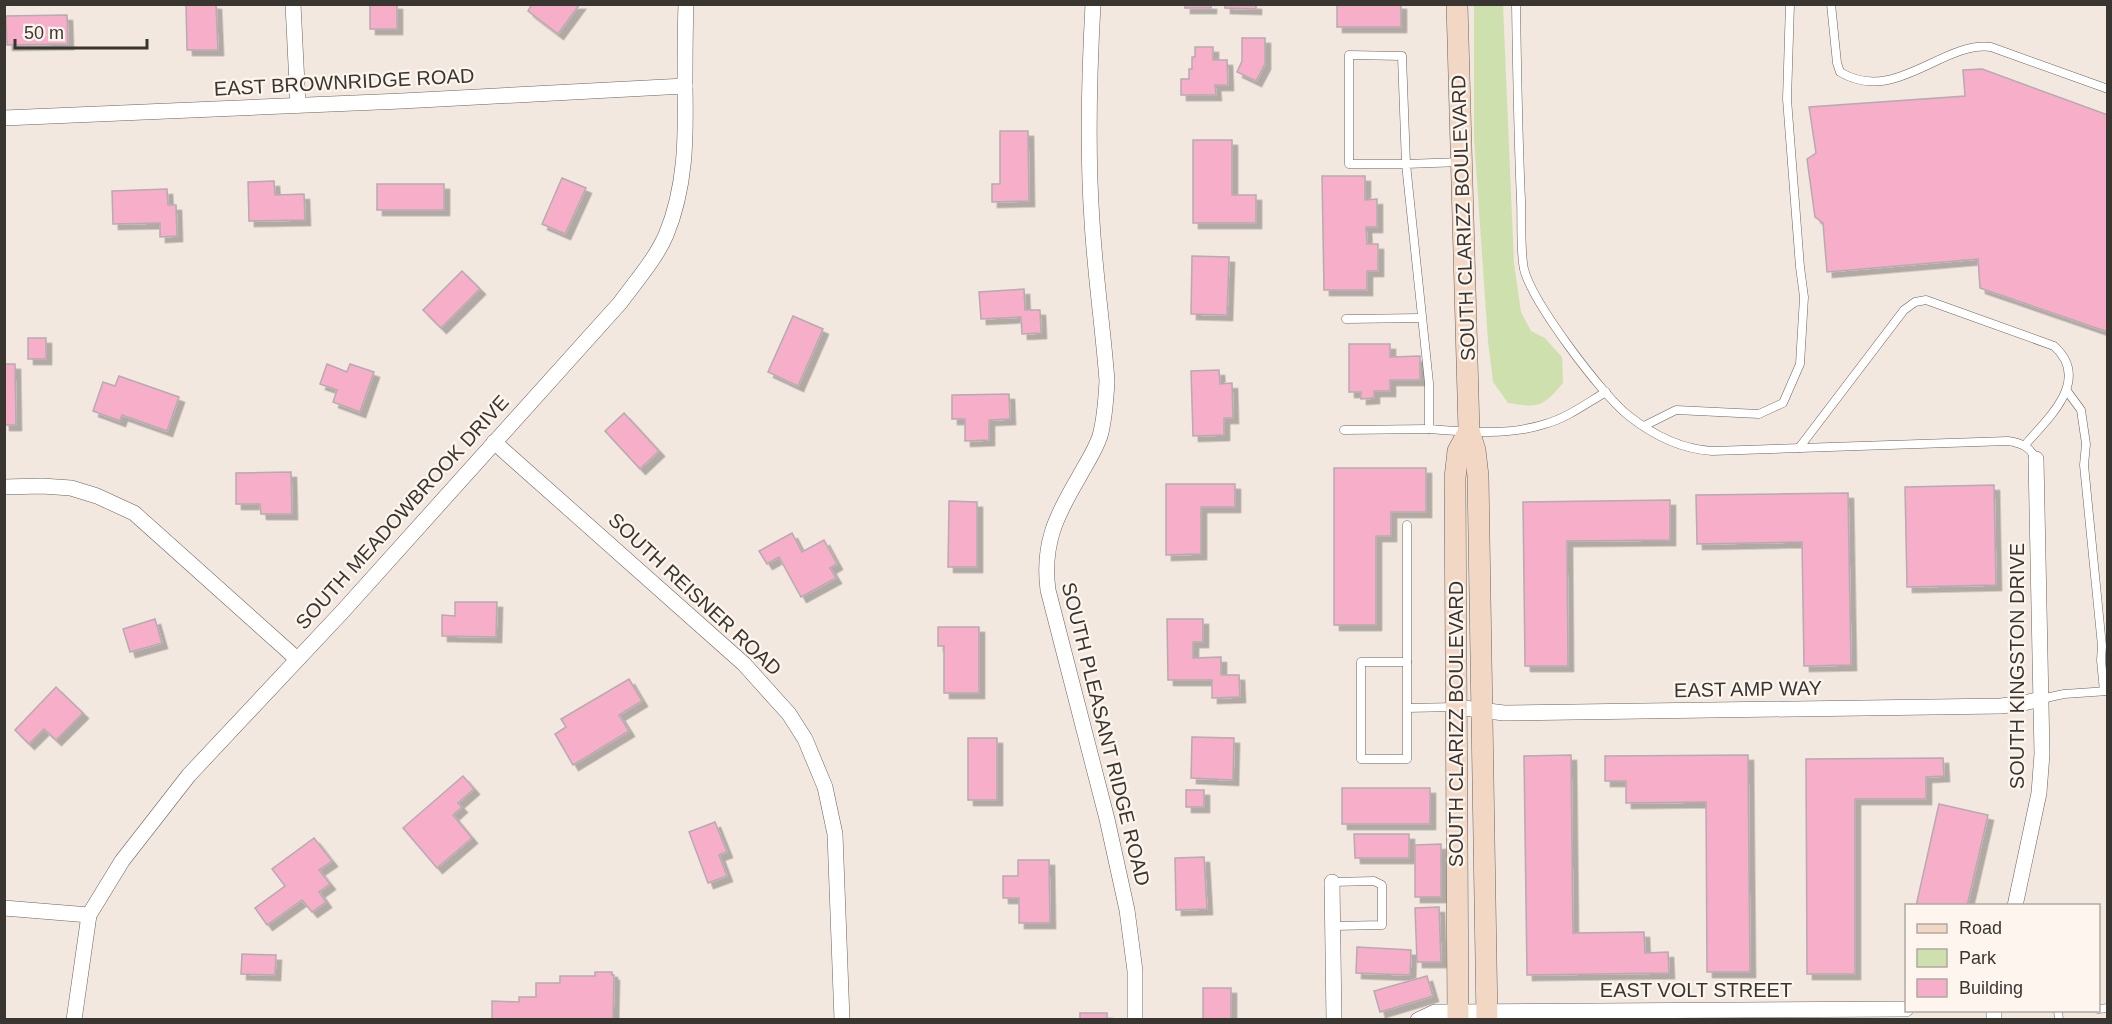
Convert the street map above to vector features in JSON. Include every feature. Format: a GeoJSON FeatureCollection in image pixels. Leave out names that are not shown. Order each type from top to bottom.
{"type":"FeatureCollection","features":[{"type":"Feature","properties":{"kind":"street"},"geometry":{"type":"LineString","coordinates":[[293,4],[298,105]]}},
{"type":"Feature","properties":{"kind":"street","name":"SOUTH MEADOWBROOK DRIVE"},"geometry":{"type":"LineString","coordinates":[[74,1020],[89,915],[122,861],[189,775],[297,660],[620,303],[654,256],[665,236],[683,175],[686,136],[686,4]]}},
{"type":"Feature","properties":{"kind":"street","name":"SOUTH PLEASANT RIDGE ROAD"},"geometry":{"type":"LineString","coordinates":[[1093,4],[1089,161],[1092,222],[1107,381],[1106,400],[1100,436],[1054,525],[1046,556],[1046,576],[1107,819],[1127,910],[1135,971],[1135,1020]]}},
{"type":"Feature","properties":{"kind":"street","name":"SOUTH CLARIZZ BOULEVARD"},"geometry":{"type":"LineString","coordinates":[[1457,4],[1469,431],[1475,450],[1478,476],[1486,1016]]}},
{"type":"Feature","properties":{"kind":"street","name":"EAST BROWNRIDGE ROAD"},"geometry":{"type":"LineString","coordinates":[[4,118],[685,86]]}},
{"type":"Feature","properties":{"kind":"street","name":"SOUTH CLARIZZ BOULEVARD"},"geometry":{"type":"LineString","coordinates":[[1458,1016],[1455,478],[1458,451],[1469,431]]}},
{"type":"Feature","properties":{"kind":"street","name":"SOUTH REISNER ROAD"},"geometry":{"type":"LineString","coordinates":[[494,442],[744,664],[789,714],[805,739],[825,787],[836,834],[842,1020]]}},
{"type":"Feature","properties":{"kind":"street","name":"SOUTH KINGSTON DRIVE"},"geometry":{"type":"LineString","coordinates":[[2016,904],[2039,792],[2042,754],[2036,459]]}},
{"type":"Feature","properties":{"kind":"street"},"geometry":{"type":"LineString","coordinates":[[4,487],[71,488],[104,499],[134,513],[297,660]]}},
{"type":"Feature","properties":{"kind":"street","name":"EAST AMP WAY"},"geometry":{"type":"LineString","coordinates":[[1456,707],[1504,713],[1989,706],[2014,705],[2041,699]]}},
{"type":"Feature","properties":{"kind":"street"},"geometry":{"type":"LineString","coordinates":[[1332,882],[1335,1020]]}},
{"type":"Feature","properties":{"kind":"street"},"geometry":{"type":"LineString","coordinates":[[4,908],[89,915]]}},
{"type":"Feature","properties":{"kind":"street","name":"EAST VOLT STREET"},"geometry":{"type":"LineString","coordinates":[[1418,1020],[1435,1012],[1458,1016],[1771,1015],[1905,1010]]}},
{"type":"Feature","properties":{"kind":"lane"},"geometry":{"type":"LineString","coordinates":[[1516,4],[1518,143],[1524,268],[1534,294],[1578,358],[1628,415],[1670,441],[1695,450],[2008,441],[2025,446],[2036,459]]}},
{"type":"Feature","properties":{"kind":"lane"},"geometry":{"type":"LineString","coordinates":[[1644,426],[1676,410],[1759,414],[1783,403],[1800,364],[1804,297],[1787,99],[1790,4]]}},
{"type":"Feature","properties":{"kind":"lane"},"geometry":{"type":"LineString","coordinates":[[1831,4],[1840,72],[1852,79],[1872,81],[1911,74],[1978,45],[1991,47],[2108,89]]}},
{"type":"Feature","properties":{"kind":"lane"},"geometry":{"type":"LineString","coordinates":[[1429,429],[1429,383],[1406,164],[1402,56],[1349,56],[1349,164],[1406,164],[1462,162]]}},
{"type":"Feature","properties":{"kind":"lane"},"geometry":{"type":"LineString","coordinates":[[1798,448],[1904,310],[1915,302],[1926,300],[2054,346],[2064,354],[2068,366],[2067,391],[2025,446]]}},
{"type":"Feature","properties":{"kind":"lane"},"geometry":{"type":"LineString","coordinates":[[1346,319],[1421,318]]}},
{"type":"Feature","properties":{"kind":"lane"},"geometry":{"type":"LineString","coordinates":[[2041,699],[2064,694],[2106,691],[2101,660],[2102,646],[2084,465],[2086,444],[2081,410],[2067,391]]}},
{"type":"Feature","properties":{"kind":"lane"},"geometry":{"type":"LineString","coordinates":[[1344,430],[1469,431],[1506,430],[1544,425],[1563,417],[1606,392]]}},
{"type":"Feature","properties":{"kind":"lane"},"geometry":{"type":"LineString","coordinates":[[1407,525],[1407,662],[1407,708],[1407,759],[1361,759],[1361,662],[1407,662]]}},
{"type":"Feature","properties":{"kind":"lane"},"geometry":{"type":"LineString","coordinates":[[1407,708],[1456,707]]}},
{"type":"Feature","properties":{"kind":"lane"},"geometry":{"type":"LineString","coordinates":[[1332,882],[1374,880],[1382,885],[1382,925],[1333,926]]}},
{"type":"Feature","properties":{"kind":"green space"},"geometry":{"type":"Polygon","coordinates":[[[1474,5],[1503,5],[1514,263],[1521,312],[1531,331],[1545,338],[1562,357],[1563,383],[1545,401],[1534,405],[1508,403],[1493,382],[1488,341],[1474,138],[1474,5]]]}},
{"type":"Feature","properties":{"kind":"building"},"geometry":{"type":"Polygon","coordinates":[[[186,4],[216,4],[218,50],[187,50],[186,4]]]}},
{"type":"Feature","properties":{"kind":"building"},"geometry":{"type":"Polygon","coordinates":[[[370,4],[397,4],[397,29],[370,29],[370,4]]]}},
{"type":"Feature","properties":{"kind":"building"},"geometry":{"type":"Polygon","coordinates":[[[532,4],[580,4],[558,34],[528,11],[532,4]]]}},
{"type":"Feature","properties":{"kind":"building"},"geometry":{"type":"Polygon","coordinates":[[[1185,4],[1211,4],[1211,8],[1185,8],[1185,4]]]}},
{"type":"Feature","properties":{"kind":"building"},"geometry":{"type":"Polygon","coordinates":[[[1225,4],[1256,4],[1256,9],[1225,8],[1225,4]]]}},
{"type":"Feature","properties":{"kind":"building"},"geometry":{"type":"Polygon","coordinates":[[[1337,4],[1401,4],[1401,27],[1337,27],[1337,4]]]}},
{"type":"Feature","properties":{"kind":"building"},"geometry":{"type":"Polygon","coordinates":[[[67,15],[68,44],[7,45],[6,16],[67,15]]]}},
{"type":"Feature","properties":{"kind":"building"},"geometry":{"type":"Polygon","coordinates":[[[1242,38],[1265,38],[1265,64],[1256,81],[1237,72],[1242,61],[1242,38]]]}},
{"type":"Feature","properties":{"kind":"building"},"geometry":{"type":"Polygon","coordinates":[[[1195,47],[1213,47],[1213,60],[1227,60],[1228,85],[1215,85],[1216,95],[1181,95],[1181,79],[1189,79],[1192,57],[1195,57],[1195,47]]]}},
{"type":"Feature","properties":{"kind":"building"},"geometry":{"type":"Polygon","coordinates":[[[1982,69],[2108,115],[2108,332],[1980,288],[1978,259],[1827,272],[1823,223],[1815,217],[1807,159],[1816,153],[1809,107],[1965,96],[1963,70],[1982,69]]]}},
{"type":"Feature","properties":{"kind":"building"},"geometry":{"type":"Polygon","coordinates":[[[1000,131],[1028,131],[1029,201],[992,202],[992,184],[1000,184],[1000,131]]]}},
{"type":"Feature","properties":{"kind":"building"},"geometry":{"type":"Polygon","coordinates":[[[1193,140],[1232,140],[1232,195],[1256,195],[1256,223],[1193,223],[1193,140]]]}},
{"type":"Feature","properties":{"kind":"building"},"geometry":{"type":"Polygon","coordinates":[[[1322,176],[1365,176],[1365,200],[1377,199],[1377,227],[1366,227],[1367,244],[1378,244],[1378,271],[1367,271],[1367,290],[1324,290],[1322,176]]]}},
{"type":"Feature","properties":{"kind":"building"},"geometry":{"type":"Polygon","coordinates":[[[562,178],[586,188],[565,234],[542,224],[562,178]]]}},
{"type":"Feature","properties":{"kind":"building"},"geometry":{"type":"Polygon","coordinates":[[[274,181],[275,195],[304,194],[305,220],[249,221],[248,182],[274,181]]]}},
{"type":"Feature","properties":{"kind":"building"},"geometry":{"type":"Polygon","coordinates":[[[377,184],[444,184],[444,210],[377,210],[377,184]]]}},
{"type":"Feature","properties":{"kind":"building"},"geometry":{"type":"Polygon","coordinates":[[[167,189],[168,205],[176,205],[177,236],[160,237],[160,223],[113,224],[112,191],[167,189]]]}},
{"type":"Feature","properties":{"kind":"building"},"geometry":{"type":"Polygon","coordinates":[[[1192,256],[1229,257],[1227,315],[1191,314],[1192,256]]]}},
{"type":"Feature","properties":{"kind":"building"},"geometry":{"type":"Polygon","coordinates":[[[462,271],[480,289],[441,328],[423,310],[462,271]]]}},
{"type":"Feature","properties":{"kind":"building"},"geometry":{"type":"Polygon","coordinates":[[[1024,289],[1025,310],[1040,310],[1041,333],[1022,334],[1021,317],[981,319],[979,292],[1024,289]]]}},
{"type":"Feature","properties":{"kind":"building"},"geometry":{"type":"Polygon","coordinates":[[[793,316],[823,329],[798,386],[768,372],[793,316]]]}},
{"type":"Feature","properties":{"kind":"building"},"geometry":{"type":"Polygon","coordinates":[[[28,338],[46,338],[46,359],[28,359],[28,338]]]}},
{"type":"Feature","properties":{"kind":"building"},"geometry":{"type":"Polygon","coordinates":[[[1349,344],[1390,344],[1390,357],[1420,356],[1420,380],[1390,380],[1390,391],[1374,391],[1374,398],[1361,399],[1361,392],[1349,392],[1349,344]]]}},
{"type":"Feature","properties":{"kind":"building"},"geometry":{"type":"Polygon","coordinates":[[[4,364],[15,364],[16,425],[4,425],[4,364]]]}},
{"type":"Feature","properties":{"kind":"building"},"geometry":{"type":"Polygon","coordinates":[[[327,364],[347,372],[350,364],[374,372],[360,412],[333,402],[337,390],[320,384],[327,364]]]}},
{"type":"Feature","properties":{"kind":"building"},"geometry":{"type":"Polygon","coordinates":[[[1219,370],[1220,384],[1232,383],[1233,418],[1224,418],[1224,435],[1193,436],[1191,371],[1219,370]]]}},
{"type":"Feature","properties":{"kind":"building"},"geometry":{"type":"Polygon","coordinates":[[[119,376],[179,397],[167,431],[122,415],[120,421],[93,411],[103,382],[115,386],[119,376]]]}},
{"type":"Feature","properties":{"kind":"building"},"geometry":{"type":"Polygon","coordinates":[[[1009,394],[1010,419],[989,420],[989,440],[965,441],[965,419],[952,419],[952,395],[1009,394]]]}},
{"type":"Feature","properties":{"kind":"building"},"geometry":{"type":"Polygon","coordinates":[[[624,413],[659,451],[640,469],[605,431],[624,413]]]}},
{"type":"Feature","properties":{"kind":"building"},"geometry":{"type":"Polygon","coordinates":[[[1334,468],[1426,468],[1426,512],[1391,512],[1391,536],[1376,536],[1376,625],[1334,625],[1334,468]]]}},
{"type":"Feature","properties":{"kind":"building"},"geometry":{"type":"Polygon","coordinates":[[[291,472],[292,514],[261,514],[260,504],[236,504],[236,473],[291,472]]]}},
{"type":"Feature","properties":{"kind":"building"},"geometry":{"type":"Polygon","coordinates":[[[1166,484],[1235,484],[1235,507],[1201,507],[1201,554],[1166,555],[1166,484]]]}},
{"type":"Feature","properties":{"kind":"building"},"geometry":{"type":"Polygon","coordinates":[[[1994,485],[1996,585],[1907,587],[1905,487],[1994,485]]]}},
{"type":"Feature","properties":{"kind":"building"},"geometry":{"type":"Polygon","coordinates":[[[1848,493],[1851,665],[1804,666],[1802,542],[1697,544],[1696,495],[1848,493]]]}},
{"type":"Feature","properties":{"kind":"building"},"geometry":{"type":"Polygon","coordinates":[[[1670,500],[1670,540],[1567,541],[1568,666],[1525,666],[1523,502],[1670,500]]]}},
{"type":"Feature","properties":{"kind":"building"},"geometry":{"type":"Polygon","coordinates":[[[949,501],[977,502],[977,567],[948,567],[949,501]]]}},
{"type":"Feature","properties":{"kind":"building"},"geometry":{"type":"Polygon","coordinates":[[[792,533],[802,552],[824,540],[837,564],[830,568],[836,578],[801,597],[779,557],[767,564],[759,551],[792,533]]]}},
{"type":"Feature","properties":{"kind":"building"},"geometry":{"type":"Polygon","coordinates":[[[455,602],[497,602],[496,637],[442,636],[442,615],[455,616],[455,602]]]}},
{"type":"Feature","properties":{"kind":"building"},"geometry":{"type":"Polygon","coordinates":[[[155,619],[162,643],[130,652],[123,629],[155,619]]]}},
{"type":"Feature","properties":{"kind":"building"},"geometry":{"type":"Polygon","coordinates":[[[1167,619],[1203,619],[1203,642],[1193,642],[1193,658],[1221,657],[1221,675],[1239,675],[1240,697],[1212,698],[1212,680],[1168,680],[1167,619]]]}},
{"type":"Feature","properties":{"kind":"building"},"geometry":{"type":"Polygon","coordinates":[[[938,627],[979,627],[979,693],[944,693],[944,646],[938,646],[938,627]]]}},
{"type":"Feature","properties":{"kind":"building"},"geometry":{"type":"Polygon","coordinates":[[[629,679],[642,701],[619,715],[629,731],[573,765],[555,734],[566,727],[561,719],[629,679]]]}},
{"type":"Feature","properties":{"kind":"building"},"geometry":{"type":"Polygon","coordinates":[[[56,687],[83,713],[56,740],[44,729],[29,744],[15,730],[56,687]]]}},
{"type":"Feature","properties":{"kind":"building"},"geometry":{"type":"Polygon","coordinates":[[[1192,737],[1234,738],[1233,780],[1191,778],[1192,737]]]}},
{"type":"Feature","properties":{"kind":"building"},"geometry":{"type":"Polygon","coordinates":[[[968,738],[997,738],[997,800],[968,800],[968,738]]]}},
{"type":"Feature","properties":{"kind":"building"},"geometry":{"type":"Polygon","coordinates":[[[1571,755],[1573,933],[1644,932],[1645,953],[1668,952],[1669,973],[1527,975],[1524,756],[1571,755]]]}},
{"type":"Feature","properties":{"kind":"building"},"geometry":{"type":"Polygon","coordinates":[[[1748,755],[1750,972],[1707,972],[1706,802],[1626,803],[1626,781],[1605,781],[1605,756],[1748,755]]]}},
{"type":"Feature","properties":{"kind":"building"},"geometry":{"type":"Polygon","coordinates":[[[1943,758],[1944,776],[1926,777],[1926,799],[1855,799],[1855,974],[1807,974],[1806,759],[1943,758]]]}},
{"type":"Feature","properties":{"kind":"building"},"geometry":{"type":"Polygon","coordinates":[[[463,776],[474,789],[458,803],[462,807],[453,815],[472,838],[437,868],[403,828],[463,776]]]}},
{"type":"Feature","properties":{"kind":"building"},"geometry":{"type":"Polygon","coordinates":[[[1342,788],[1430,788],[1430,824],[1342,824],[1342,788]]]}},
{"type":"Feature","properties":{"kind":"building"},"geometry":{"type":"Polygon","coordinates":[[[1186,790],[1204,790],[1204,807],[1186,807],[1186,790]]]}},
{"type":"Feature","properties":{"kind":"building"},"geometry":{"type":"Polygon","coordinates":[[[1939,804],[1988,815],[1967,904],[1916,904],[1939,804]]]}},
{"type":"Feature","properties":{"kind":"building"},"geometry":{"type":"Polygon","coordinates":[[[715,822],[727,852],[719,855],[727,876],[708,883],[689,832],[715,822]]]}},
{"type":"Feature","properties":{"kind":"building"},"geometry":{"type":"Polygon","coordinates":[[[1354,834],[1409,834],[1409,858],[1355,858],[1354,834]]]}},
{"type":"Feature","properties":{"kind":"building"},"geometry":{"type":"Polygon","coordinates":[[[314,838],[332,861],[319,870],[330,884],[319,892],[326,902],[312,912],[302,900],[267,925],[255,908],[285,886],[272,869],[314,838]]]}},
{"type":"Feature","properties":{"kind":"building"},"geometry":{"type":"Polygon","coordinates":[[[1441,844],[1441,897],[1415,897],[1415,845],[1441,844]]]}},
{"type":"Feature","properties":{"kind":"building"},"geometry":{"type":"Polygon","coordinates":[[[1204,857],[1207,909],[1176,910],[1175,858],[1204,857]]]}},
{"type":"Feature","properties":{"kind":"building"},"geometry":{"type":"Polygon","coordinates":[[[1018,860],[1049,860],[1050,923],[1019,923],[1019,898],[1003,898],[1003,876],[1018,876],[1018,860]]]}},
{"type":"Feature","properties":{"kind":"building"},"geometry":{"type":"Polygon","coordinates":[[[1439,907],[1441,962],[1417,962],[1415,908],[1439,907]]]}},
{"type":"Feature","properties":{"kind":"building"},"geometry":{"type":"Polygon","coordinates":[[[1357,947],[1411,950],[1410,975],[1356,973],[1357,947]]]}},
{"type":"Feature","properties":{"kind":"building"},"geometry":{"type":"Polygon","coordinates":[[[242,954],[276,955],[275,975],[241,974],[242,954]]]}},
{"type":"Feature","properties":{"kind":"building"},"geometry":{"type":"Polygon","coordinates":[[[595,972],[612,972],[614,975],[613,1019],[492,1020],[492,1001],[519,1002],[519,997],[536,997],[536,983],[560,983],[560,976],[595,976],[595,972]]]}},
{"type":"Feature","properties":{"kind":"building"},"geometry":{"type":"Polygon","coordinates":[[[1427,976],[1433,996],[1380,1012],[1374,991],[1427,976]]]}},
{"type":"Feature","properties":{"kind":"building"},"geometry":{"type":"Polygon","coordinates":[[[1203,988],[1231,988],[1231,1020],[1203,1020],[1203,988]]]}},
{"type":"Feature","properties":{"kind":"building"},"geometry":{"type":"Polygon","coordinates":[[[1080,1013],[1107,1013],[1107,1020],[1080,1020],[1080,1013]]]}}]}
